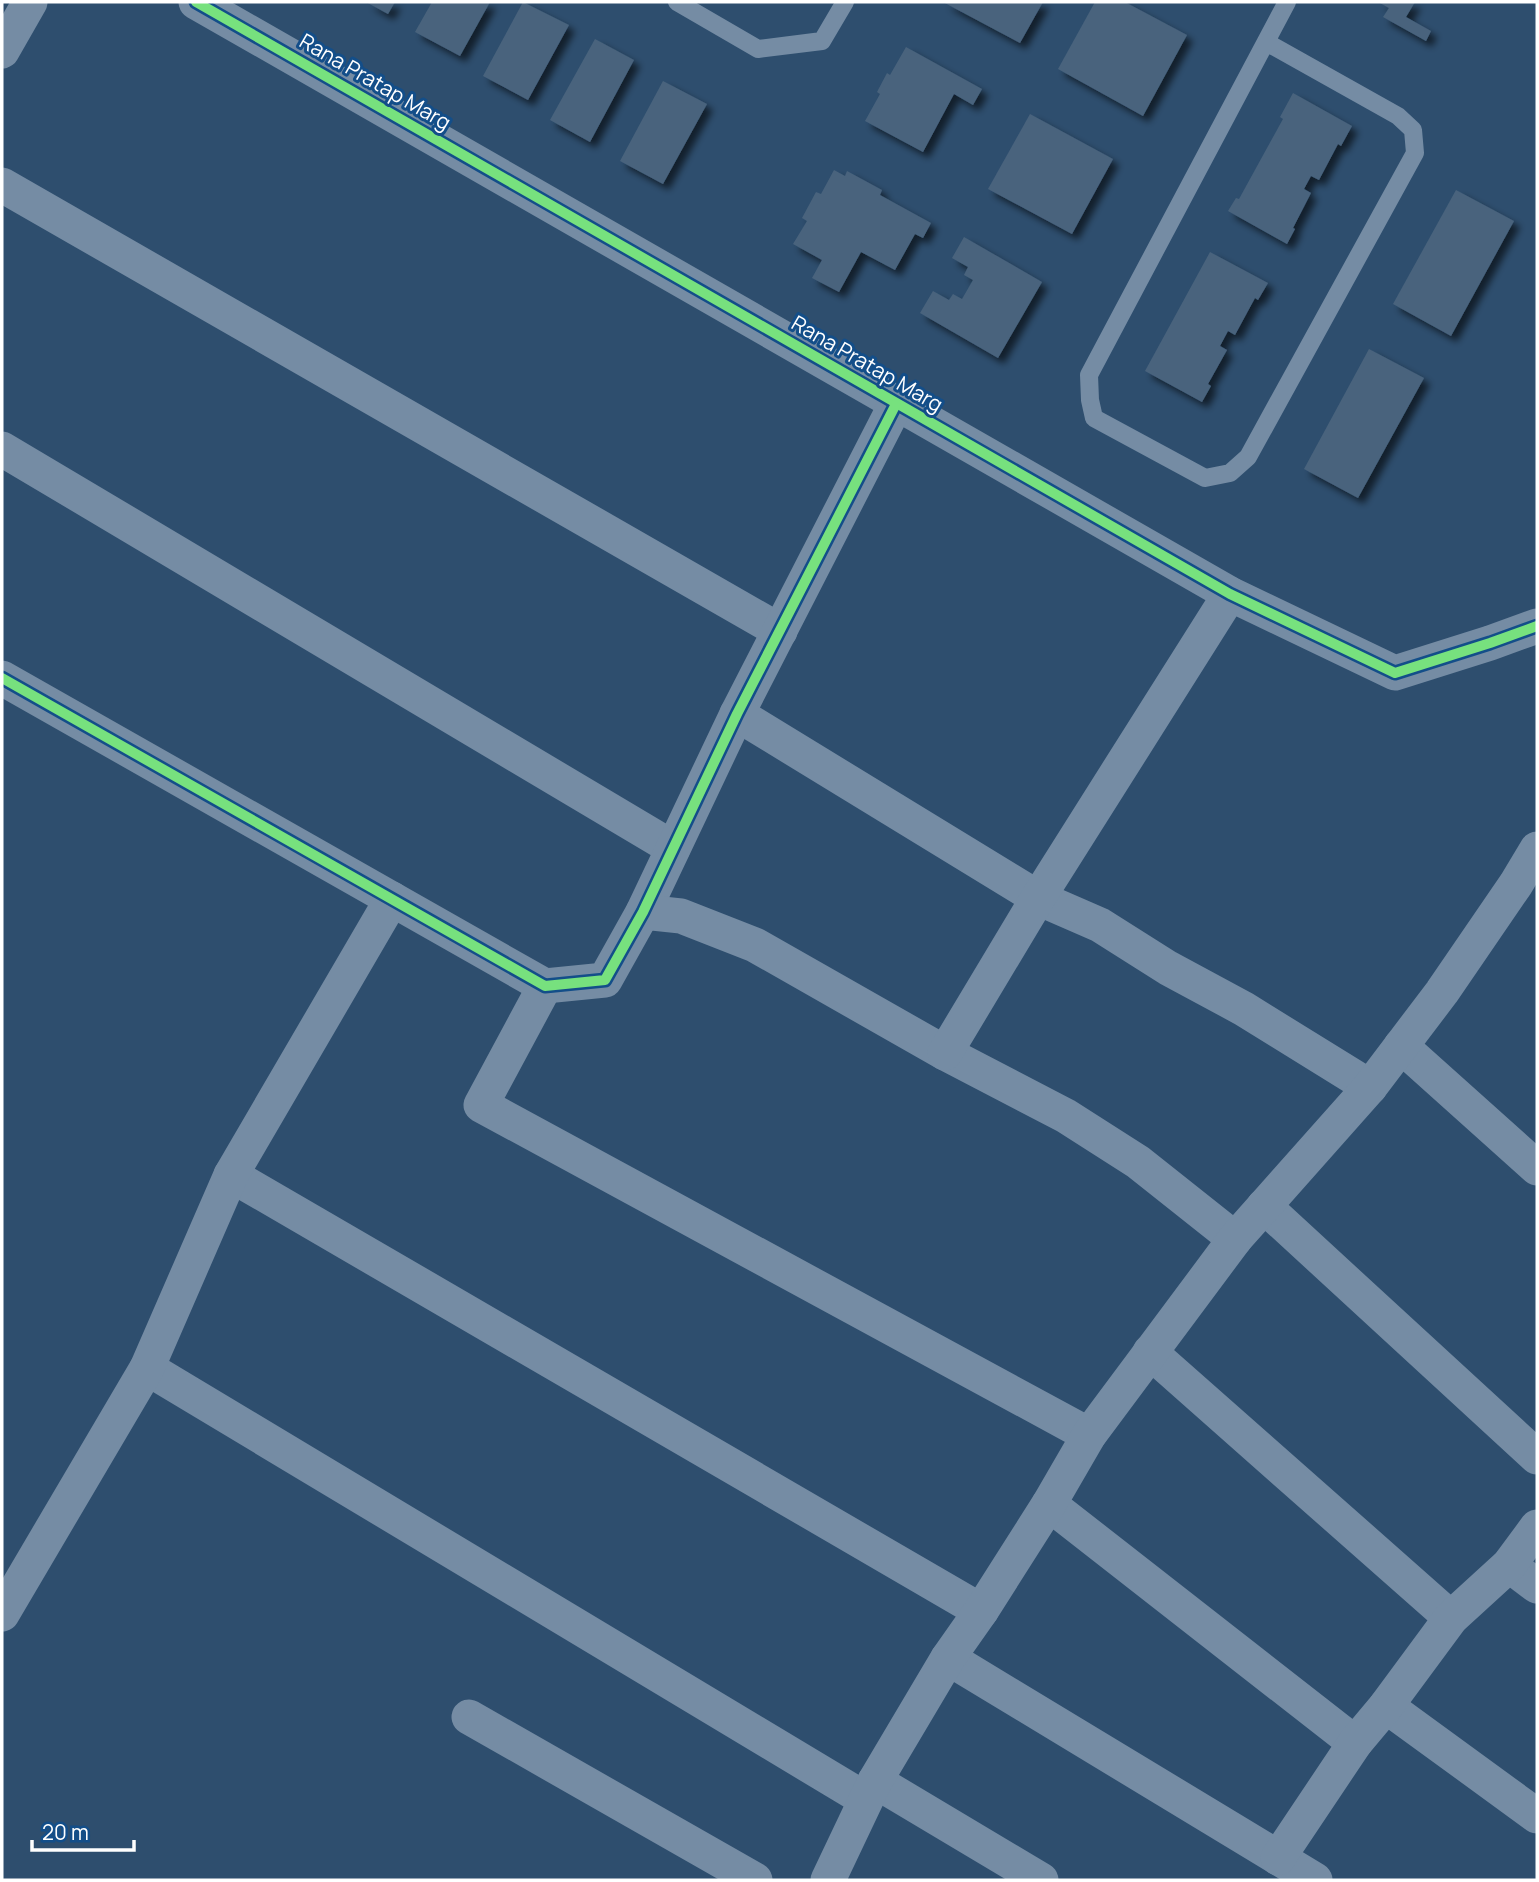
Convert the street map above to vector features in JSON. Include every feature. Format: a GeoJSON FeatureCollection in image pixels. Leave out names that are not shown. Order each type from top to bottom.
{"type":"FeatureCollection","features":[{"type":"Feature","properties":{"kind":"street"},"geometry":{"type":"LineString","coordinates":[[2,51],[30,2]]}},
{"type":"Feature","properties":{"kind":"street","name":"Rana Pratap Marg"},"geometry":{"type":"LineString","coordinates":[[195,2],[1230,594],[1395,673],[1537,626]]}},
{"type":"Feature","properties":{"kind":"street"},"geometry":{"type":"LineString","coordinates":[[2,185],[780,631]]}},
{"type":"Feature","properties":{"kind":"street"},"geometry":{"type":"LineString","coordinates":[[2,678],[545,986],[605,980],[643,912],[737,714],[896,404]]}},
{"type":"Feature","properties":{"kind":"street"},"geometry":{"type":"LineString","coordinates":[[2,449],[673,848]]}},
{"type":"Feature","properties":{"kind":"street"},"geometry":{"type":"LineString","coordinates":[[945,1053],[1038,898],[1230,594]]}},
{"type":"Feature","properties":{"kind":"street"},"geometry":{"type":"LineString","coordinates":[[737,714],[1038,898],[1100,925],[1370,1087]]}},
{"type":"Feature","properties":{"kind":"street"},"geometry":{"type":"LineString","coordinates":[[828,1880],[870,1790],[948,1658],[1049,1504],[1089,1435],[1235,1239],[1370,1087],[1464,960],[1537,849]]}},
{"type":"Feature","properties":{"kind":"street"},"geometry":{"type":"LineString","coordinates":[[2,1614],[147,1368],[231,1175],[392,900]]}},
{"type":"Feature","properties":{"kind":"street"},"geometry":{"type":"LineString","coordinates":[[643,912],[681,916],[755,945],[945,1053],[1076,1122],[1138,1162],[1235,1239]]}},
{"type":"Feature","properties":{"kind":"street"},"geometry":{"type":"LineString","coordinates":[[545,986],[481,1105],[1089,1435]]}},
{"type":"Feature","properties":{"kind":"street"},"geometry":{"type":"LineString","coordinates":[[1401,1046],[1537,1168]]}},
{"type":"Feature","properties":{"kind":"street"},"geometry":{"type":"LineString","coordinates":[[231,1175],[981,1611]]}},
{"type":"Feature","properties":{"kind":"street"},"geometry":{"type":"LineString","coordinates":[[1264,1206],[1537,1457]]}},
{"type":"Feature","properties":{"kind":"street"},"geometry":{"type":"LineString","coordinates":[[1150,1352],[1451,1618]]}},
{"type":"Feature","properties":{"kind":"street"},"geometry":{"type":"LineString","coordinates":[[147,1368],[870,1790],[1041,1880]]}},
{"type":"Feature","properties":{"kind":"street"},"geometry":{"type":"LineString","coordinates":[[1049,1504],[1355,1743]]}},
{"type":"Feature","properties":{"kind":"street"},"geometry":{"type":"LineString","coordinates":[[1278,1858],[1355,1743],[1451,1618],[1509,1565],[1537,1527]]}},
{"type":"Feature","properties":{"kind":"street"},"geometry":{"type":"LineString","coordinates":[[1509,1565],[1537,1586]]}},
{"type":"Feature","properties":{"kind":"street"},"geometry":{"type":"LineString","coordinates":[[948,1658],[1315,1880]]}},
{"type":"Feature","properties":{"kind":"street"},"geometry":{"type":"LineString","coordinates":[[1386,1706],[1537,1816]]}},
{"type":"Feature","properties":{"kind":"street"},"geometry":{"type":"LineString","coordinates":[[469,1717],[755,1880]]}},
{"type":"Feature","properties":{"kind":"lane"},"geometry":{"type":"LineString","coordinates":[[677,2],[758,49],[822,41],[845,2]]}},
{"type":"Feature","properties":{"kind":"lane"},"geometry":{"type":"LineString","coordinates":[[1266,42],[1398,116],[1413,130],[1415,153],[1248,457],[1230,473],[1205,478],[1094,418],[1089,375],[1287,2]]}},
{"type":"Feature","properties":{"kind":"building"},"geometry":{"type":"Polygon","coordinates":[[[366,2],[395,2],[388,14],[366,2]]]}},
{"type":"Feature","properties":{"kind":"building"},"geometry":{"type":"Polygon","coordinates":[[[432,2],[490,2],[460,56],[415,32],[432,2]]]}},
{"type":"Feature","properties":{"kind":"building"},"geometry":{"type":"Polygon","coordinates":[[[523,2],[569,25],[528,100],[483,76],[523,2]]]}},
{"type":"Feature","properties":{"kind":"building"},"geometry":{"type":"Polygon","coordinates":[[[943,2],[1043,2],[1020,43],[943,2]]]}},
{"type":"Feature","properties":{"kind":"building"},"geometry":{"type":"Polygon","coordinates":[[[1095,2],[1125,2],[1187,35],[1143,116],[1058,69],[1095,2]]]}},
{"type":"Feature","properties":{"kind":"building"},"geometry":{"type":"Polygon","coordinates":[[[1378,2],[1415,2],[1406,17],[1431,31],[1426,41],[1383,17],[1389,8],[1378,2]]]}},
{"type":"Feature","properties":{"kind":"building"},"geometry":{"type":"Polygon","coordinates":[[[595,39],[634,60],[590,142],[550,120],[595,39]]]}},
{"type":"Feature","properties":{"kind":"building"},"geometry":{"type":"Polygon","coordinates":[[[906,47],[982,89],[973,105],[954,94],[923,152],[865,121],[880,94],[877,92],[887,73],[890,75],[906,47]]]}},
{"type":"Feature","properties":{"kind":"building"},"geometry":{"type":"Polygon","coordinates":[[[663,81],[707,104],[663,184],[620,161],[663,81]]]}},
{"type":"Feature","properties":{"kind":"building"},"geometry":{"type":"Polygon","coordinates":[[[1293,93],[1352,126],[1341,146],[1338,144],[1319,180],[1311,176],[1304,189],[1311,193],[1287,244],[1228,211],[1236,198],[1239,199],[1283,119],[1280,117],[1293,93]]]}},
{"type":"Feature","properties":{"kind":"building"},"geometry":{"type":"Polygon","coordinates":[[[1030,114],[1113,159],[1072,234],[988,189],[1030,114]]]}},
{"type":"Feature","properties":{"kind":"building"},"geometry":{"type":"Polygon","coordinates":[[[834,170],[845,176],[847,171],[882,190],[880,195],[931,223],[923,238],[915,234],[895,270],[861,252],[839,292],[812,278],[822,260],[793,244],[807,221],[802,218],[816,192],[821,194],[834,170]]]}},
{"type":"Feature","properties":{"kind":"building"},"geometry":{"type":"Polygon","coordinates":[[[1456,190],[1514,221],[1451,336],[1393,304],[1456,190]]]}},
{"type":"Feature","properties":{"kind":"building"},"geometry":{"type":"Polygon","coordinates":[[[964,237],[1042,282],[998,358],[920,313],[933,291],[949,300],[953,294],[962,299],[973,280],[964,275],[968,267],[952,258],[964,237]]]}},
{"type":"Feature","properties":{"kind":"building"},"geometry":{"type":"Polygon","coordinates":[[[1210,252],[1268,283],[1258,300],[1255,298],[1235,335],[1228,331],[1220,346],[1227,350],[1208,384],[1211,386],[1202,402],[1145,371],[1210,252]]]}},
{"type":"Feature","properties":{"kind":"building"},"geometry":{"type":"Polygon","coordinates":[[[1369,349],[1424,378],[1358,498],[1304,469],[1369,349]]]}},
{"type":"Feature","properties":{"kind":"cycle path"},"geometry":{"type":"LineString","coordinates":[[196,2],[1230,594],[1395,673],[1537,626]]}},
{"type":"Feature","properties":{"kind":"cycle path"},"geometry":{"type":"LineString","coordinates":[[2,678],[545,986],[605,980],[643,912],[737,714],[896,404]]}}]}
